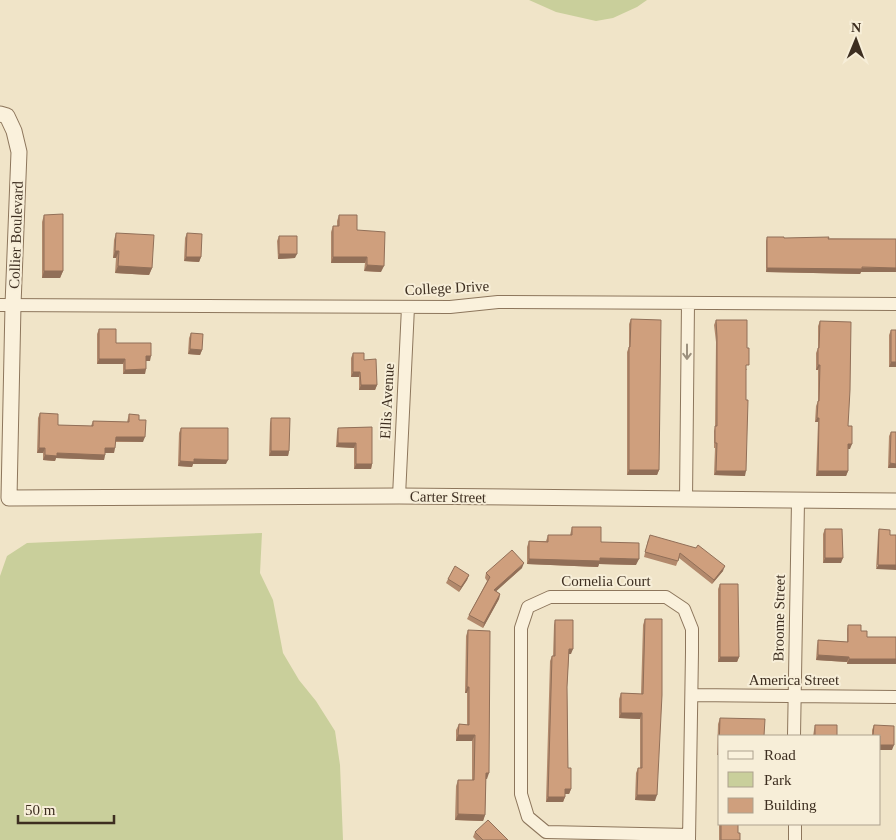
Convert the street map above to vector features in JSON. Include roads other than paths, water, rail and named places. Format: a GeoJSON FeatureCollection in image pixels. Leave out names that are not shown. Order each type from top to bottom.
{"type":"FeatureCollection","features":[{"type":"Feature","properties":{"kind":"street","name":"Collier Boulevard"},"geometry":{"type":"LineString","coordinates":[[0,114],[7,116],[14,131],[19,152],[7,305],[4,498]]}},
{"type":"Feature","properties":{"kind":"street","name":"College Drive"},"geometry":{"type":"LineString","coordinates":[[7,305],[450,307],[498,302],[896,304]]}},
{"type":"Feature","properties":{"kind":"street"},"geometry":{"type":"LineString","coordinates":[[686,499],[688,303]]}},
{"type":"Feature","properties":{"kind":"street","name":"Ellis Avenue"},"geometry":{"type":"LineString","coordinates":[[399,496],[408,307]]}},
{"type":"Feature","properties":{"kind":"street","name":"Carter Street"},"geometry":{"type":"LineString","coordinates":[[4,498],[399,496],[896,501]]}},
{"type":"Feature","properties":{"kind":"street","name":"Broome Street"},"geometry":{"type":"LineString","coordinates":[[794,735],[798,501]]}},
{"type":"Feature","properties":{"kind":"street","name":"Cornelia Court"},"geometry":{"type":"LineString","coordinates":[[550,597],[666,597],[684,609],[692,628],[689,837],[546,832],[528,817],[521,794],[521,628],[528,607],[550,597]]}},
{"type":"Feature","properties":{"kind":"street","name":"America Street"},"geometry":{"type":"LineString","coordinates":[[692,695],[896,697]]}},
{"type":"Feature","properties":{"kind":"street"},"geometry":{"type":"LineString","coordinates":[[795,825],[795,840]]}}]}
